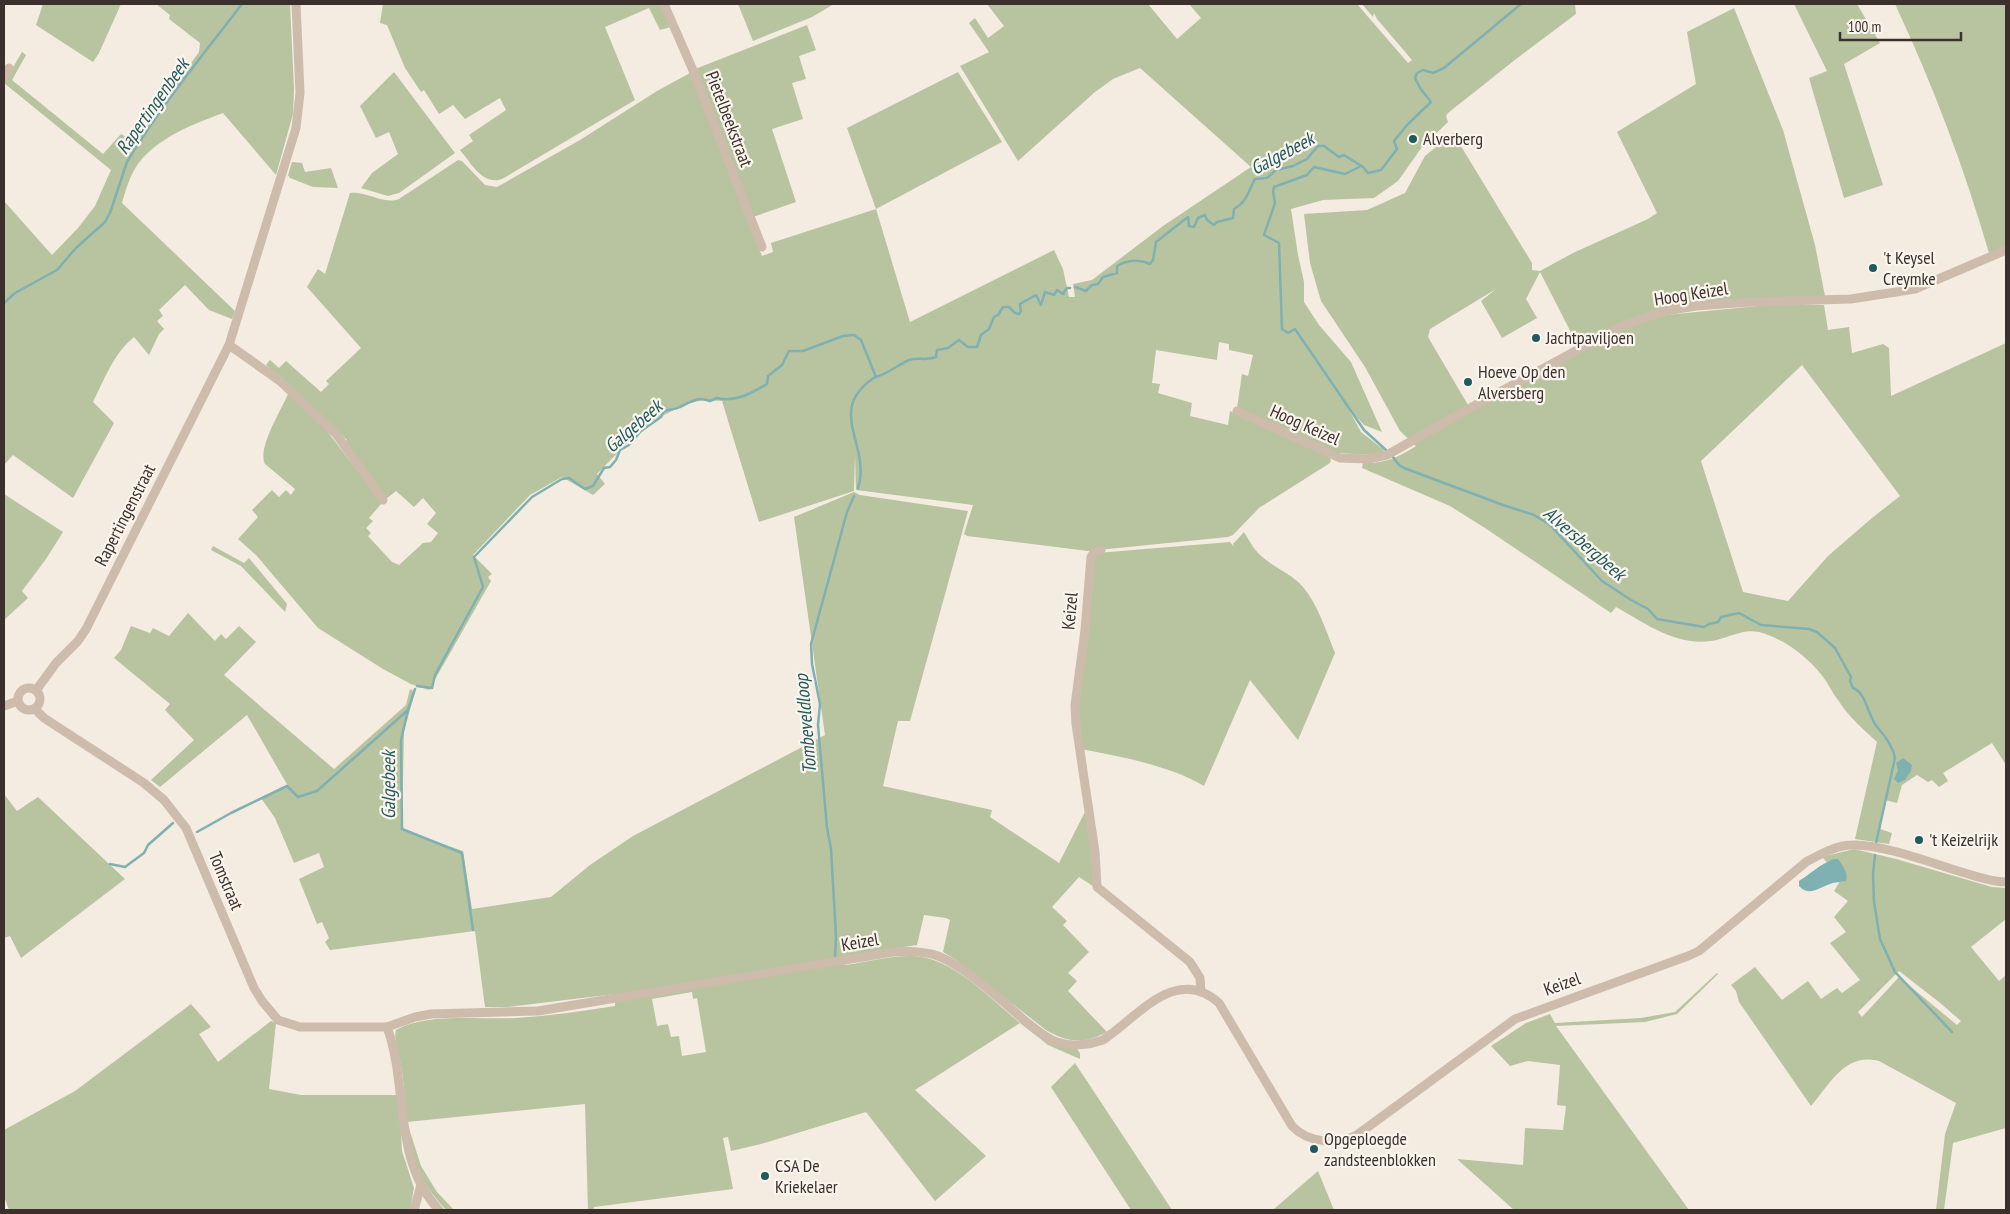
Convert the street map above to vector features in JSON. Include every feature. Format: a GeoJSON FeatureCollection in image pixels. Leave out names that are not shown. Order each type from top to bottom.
{"type":"FeatureCollection","features":[{"type":"Feature","properties":{"kind":"street","name":"Rapertingenstraat"},"geometry":{"type":"LineString","coordinates":[[37,690],[56,663],[78,641],[86,629],[229,345],[296,128],[300,93],[296,4]]}},
{"type":"Feature","properties":{"kind":"street","name":"Pietelbeekstraat"},"geometry":{"type":"LineString","coordinates":[[664,4],[692,68],[762,247]]}},
{"type":"Feature","properties":{"kind":"street"},"geometry":{"type":"LineString","coordinates":[[4,77],[10,68]]}},
{"type":"Feature","properties":{"kind":"street","name":"Hoog Keizel"},"geometry":{"type":"LineString","coordinates":[[1237,411],[1340,458],[1368,459],[1387,456],[1472,407],[1622,326],[1665,311],[1696,306],[1751,302],[1851,299],[1915,289],[2006,250]]}},
{"type":"Feature","properties":{"kind":"street"},"geometry":{"type":"LineString","coordinates":[[229,345],[280,381],[336,434],[382,500]]}},
{"type":"Feature","properties":{"kind":"street","name":"Keizel"},"geometry":{"type":"LineString","coordinates":[[1101,550],[1094,552],[1091,557],[1085,630],[1075,704],[1076,724],[1095,852],[1097,887],[1126,913],[1190,962],[1200,978],[1201,992]]}},
{"type":"Feature","properties":{"kind":"street"},"geometry":{"type":"LineString","coordinates":[[31,687],[37,690],[41,700],[35,708],[25,709],[18,702],[19,694],[22,690],[31,687]]}},
{"type":"Feature","properties":{"kind":"street"},"geometry":{"type":"LineString","coordinates":[[4,706],[18,702]]}},
{"type":"Feature","properties":{"kind":"street","name":"Tomstraat"},"geometry":{"type":"LineString","coordinates":[[35,708],[44,718],[144,783],[175,812],[186,828],[254,988],[278,1020],[300,1027],[314,1028],[387,1027],[415,1017],[483,1012]]}},
{"type":"Feature","properties":{"kind":"street","name":"Keizel"},"geometry":{"type":"LineString","coordinates":[[483,1012],[538,1011],[893,952],[920,951],[940,957],[954,965],[1048,1038],[1058,1043],[1092,1044],[1103,1040],[1166,993],[1181,988],[1210,995],[1219,1003],[1286,1118],[1298,1132],[1314,1139],[1346,1141],[1357,1135],[1515,1019],[1688,956],[1699,950],[1806,862],[1822,853],[1851,845],[1868,847],[1982,878],[2006,882]]}},
{"type":"Feature","properties":{"kind":"street"},"geometry":{"type":"LineString","coordinates":[[387,1027],[400,1080],[407,1148],[421,1185],[429,1199],[439,1210]]}},
{"type":"Feature","properties":{"kind":"street"},"geometry":{"type":"LineString","coordinates":[[414,1210],[421,1185]]}},
{"type":"Feature","properties":{"kind":"green space"},"geometry":{"type":"Polygon","coordinates":[[[43,4],[121,4],[93,62],[36,25],[43,4]]]}},
{"type":"Feature","properties":{"kind":"green space"},"geometry":{"type":"Polygon","coordinates":[[[156,4],[290,4],[294,89],[293,114],[276,175],[223,113],[177,132],[156,146],[135,168],[128,182],[122,203],[235,311],[232,319],[209,310],[185,285],[159,310],[163,316],[157,321],[164,329],[159,334],[149,355],[134,337],[127,343],[110,367],[93,402],[114,423],[73,498],[13,455],[4,465],[4,201],[52,255],[78,228],[95,206],[111,170],[4,83],[22,52],[26,55],[12,80],[103,154],[121,134],[126,137],[150,109],[155,113],[199,52],[200,43],[169,19],[170,15],[156,4]]]}},
{"type":"Feature","properties":{"kind":"green space"},"geometry":{"type":"Polygon","coordinates":[[[383,4],[660,4],[671,27],[660,30],[649,8],[605,27],[635,100],[504,178],[490,180],[473,167],[460,150],[473,141],[469,135],[506,110],[500,98],[465,119],[453,105],[439,114],[424,90],[421,92],[405,68],[387,25],[380,23],[383,4]]]}},
{"type":"Feature","properties":{"kind":"green space"},"geometry":{"type":"Polygon","coordinates":[[[738,4],[834,4],[812,17],[753,41],[738,4]]]}},
{"type":"Feature","properties":{"kind":"green space"},"geometry":{"type":"Polygon","coordinates":[[[987,4],[1148,4],[1177,39],[1201,18],[1189,4],[1357,4],[1408,63],[1412,60],[1374,13],[1373,17],[1362,4],[1575,4],[1576,14],[1448,113],[1446,116],[1448,122],[1422,147],[1398,181],[1374,198],[1323,200],[1291,209],[1304,282],[1304,302],[1319,325],[1351,362],[1382,432],[1364,425],[1348,408],[1361,432],[1384,450],[1382,453],[1375,455],[1334,453],[1237,408],[1242,374],[1248,376],[1253,355],[1229,350],[1229,344],[1219,342],[1217,360],[1156,350],[1152,383],[1160,384],[1158,393],[1192,403],[1190,416],[1228,425],[1230,411],[1329,457],[1331,460],[1330,463],[1259,508],[1233,535],[1088,551],[967,536],[964,534],[973,505],[856,490],[855,455],[854,491],[759,522],[722,401],[702,400],[684,405],[652,421],[635,435],[597,474],[605,484],[593,495],[562,477],[530,495],[473,555],[492,574],[488,577],[491,581],[429,690],[411,684],[383,669],[318,628],[256,555],[238,539],[258,517],[252,510],[272,490],[279,497],[286,490],[291,495],[295,489],[265,464],[263,457],[267,439],[288,394],[324,427],[382,503],[369,518],[373,521],[366,528],[371,533],[368,536],[392,562],[399,565],[423,543],[431,542],[438,533],[427,524],[436,513],[423,498],[414,507],[396,491],[386,499],[344,442],[347,440],[266,365],[270,360],[279,368],[286,361],[321,392],[329,384],[326,381],[361,348],[307,287],[318,269],[325,274],[350,193],[387,200],[399,199],[458,160],[462,161],[485,185],[497,187],[580,140],[657,91],[690,73],[762,256],[773,252],[771,243],[876,209],[910,322],[1054,250],[1063,269],[1069,297],[1075,297],[1073,284],[1092,280],[1163,226],[1251,167],[1140,68],[1113,79],[1095,92],[1018,161],[960,66],[989,52],[969,23],[975,18],[988,38],[1004,26],[987,4]]]}},
{"type":"Feature","properties":{"kind":"green space"},"geometry":{"type":"Polygon","coordinates":[[[1794,4],[1857,4],[1880,43],[1844,64],[1883,185],[1844,198],[1809,78],[1827,71],[1794,4]]]}},
{"type":"Feature","properties":{"kind":"green space"},"geometry":{"type":"Polygon","coordinates":[[[1895,4],[2006,4],[2006,247],[1989,253],[1947,127],[1895,4]]]}},
{"type":"Feature","properties":{"kind":"green space"},"geometry":{"type":"Polygon","coordinates":[[[1734,8],[1783,130],[1815,245],[1825,296],[1694,302],[1578,346],[1540,272],[1526,299],[1537,318],[1502,338],[1481,301],[1496,289],[1430,329],[1428,337],[1468,405],[1634,325],[1666,315],[1768,305],[1824,305],[1828,330],[1849,327],[1852,353],[1883,344],[1889,348],[1891,396],[2006,343],[2006,765],[1992,743],[1943,773],[1948,781],[1939,787],[1932,780],[1928,782],[1917,775],[1902,785],[1897,803],[1885,800],[1880,829],[1892,833],[1889,844],[1855,839],[1877,742],[1846,711],[1820,673],[1797,651],[1769,635],[1753,631],[1711,641],[1685,640],[1661,632],[1616,607],[1611,613],[1450,506],[1362,468],[1363,463],[1391,459],[1416,446],[1400,431],[1365,367],[1321,301],[1310,263],[1304,214],[1367,210],[1405,193],[1425,156],[1453,133],[1532,263],[1532,270],[1540,271],[1573,253],[1648,219],[1657,213],[1617,132],[1696,84],[1687,32],[1734,8]],[[1802,365],[1701,461],[1743,592],[1788,601],[1828,556],[1900,496],[1802,365]]]}},
{"type":"Feature","properties":{"kind":"green space"},"geometry":{"type":"Polygon","coordinates":[[[807,25],[816,50],[799,56],[806,79],[792,83],[803,119],[772,129],[796,202],[753,217],[695,69],[807,25]]]}},
{"type":"Feature","properties":{"kind":"green space"},"geometry":{"type":"Polygon","coordinates":[[[394,72],[455,153],[399,193],[388,196],[361,188],[372,173],[398,154],[389,132],[376,138],[360,106],[394,72]]]}},
{"type":"Feature","properties":{"kind":"green space"},"geometry":{"type":"Polygon","coordinates":[[[958,72],[1002,142],[876,209],[847,128],[958,72]]]}},
{"type":"Feature","properties":{"kind":"green space"},"geometry":{"type":"Polygon","coordinates":[[[292,162],[302,163],[305,172],[331,168],[338,188],[313,187],[290,178],[288,175],[292,162]]]}},
{"type":"Feature","properties":{"kind":"green space"},"geometry":{"type":"Polygon","coordinates":[[[854,492],[860,495],[968,511],[910,721],[898,721],[883,786],[992,810],[990,817],[1059,863],[1085,812],[1092,854],[1093,886],[1079,877],[1052,907],[1067,921],[1063,925],[1089,952],[1068,973],[1077,981],[1068,991],[1107,1032],[1091,1039],[1069,1040],[1046,1030],[943,952],[950,920],[924,915],[917,945],[843,957],[845,965],[897,957],[914,956],[929,958],[971,981],[1020,1023],[915,1090],[986,1156],[935,1201],[866,1112],[761,1144],[731,1151],[728,1137],[723,1138],[733,1189],[594,1207],[593,1210],[588,1210],[585,1104],[407,1122],[421,1166],[437,1192],[454,1210],[446,1210],[426,1185],[412,1155],[408,1134],[402,1071],[396,1045],[396,1030],[409,1024],[438,1019],[528,1017],[615,1006],[615,994],[508,1007],[485,1007],[475,931],[330,950],[325,942],[329,938],[322,922],[317,924],[299,879],[324,867],[319,853],[294,863],[275,818],[261,798],[288,786],[247,715],[160,787],[151,780],[194,740],[165,710],[170,704],[114,658],[121,650],[131,626],[150,633],[153,628],[169,636],[188,613],[215,641],[221,634],[226,639],[239,626],[256,642],[224,675],[334,769],[406,705],[410,689],[415,692],[404,731],[402,830],[463,851],[472,909],[551,897],[590,865],[633,836],[825,735],[794,517],[854,492]],[[692,992],[652,999],[657,1026],[668,1024],[671,1037],[679,1036],[682,1056],[706,1052],[697,998],[693,999],[692,992]]]}},
{"type":"Feature","properties":{"kind":"green space"},"geometry":{"type":"Polygon","coordinates":[[[4,494],[63,532],[22,591],[28,598],[4,620],[4,494]]]}},
{"type":"Feature","properties":{"kind":"green space"},"geometry":{"type":"Polygon","coordinates":[[[1244,532],[1261,556],[1295,579],[1303,587],[1317,610],[1335,653],[1298,740],[1250,680],[1204,786],[1160,767],[1081,749],[1078,701],[1093,562],[1097,553],[1230,542],[1234,547],[1233,544],[1244,532]]]}},
{"type":"Feature","properties":{"kind":"green space"},"geometry":{"type":"Polygon","coordinates":[[[213,546],[244,563],[249,558],[287,604],[285,612],[241,566],[211,550],[213,546]]]}},
{"type":"Feature","properties":{"kind":"green space"},"geometry":{"type":"Polygon","coordinates":[[[4,794],[17,811],[38,797],[125,879],[21,958],[10,936],[4,938],[4,794]]]}},
{"type":"Feature","properties":{"kind":"green space"},"geometry":{"type":"Polygon","coordinates":[[[1854,849],[1896,859],[1992,887],[2006,888],[2006,919],[1971,947],[1999,981],[2006,975],[2006,1128],[1953,1143],[1944,1210],[1936,1210],[1945,1134],[1956,1103],[1879,1061],[1867,1059],[1848,1065],[1839,1072],[1811,1106],[1739,1002],[1736,991],[1731,985],[1755,967],[1782,1000],[1808,981],[1821,999],[1837,988],[1842,993],[1860,980],[1830,943],[1846,932],[1834,917],[1848,901],[1834,891],[1842,878],[1822,857],[1854,849]],[[1899,971],[1858,1012],[1862,1017],[1899,977],[1957,1025],[1961,1021],[1899,971]]]}},
{"type":"Feature","properties":{"kind":"green space"},"geometry":{"type":"Polygon","coordinates":[[[1717,973],[1677,1014],[1645,1022],[1556,1026],[1689,1210],[1514,1210],[1457,1159],[1523,1165],[1525,1128],[1563,1130],[1566,1106],[1557,1105],[1560,1065],[1528,1061],[1510,1066],[1491,1046],[1526,1023],[1550,1014],[1555,1023],[1641,1018],[1675,1012],[1717,973]]]}},
{"type":"Feature","properties":{"kind":"green space"},"geometry":{"type":"Polygon","coordinates":[[[191,1004],[211,1027],[199,1034],[218,1062],[271,1021],[276,1023],[269,1089],[301,1095],[399,1095],[402,1151],[414,1188],[410,1210],[9,1210],[4,1196],[4,1130],[75,1091],[191,1004]]]}},
{"type":"Feature","properties":{"kind":"green space"},"geometry":{"type":"Polygon","coordinates":[[[1022,1022],[1076,1048],[1080,1053],[1080,1059],[1048,1045],[1020,1023],[1022,1022]]]}},
{"type":"Feature","properties":{"kind":"green space"},"geometry":{"type":"Polygon","coordinates":[[[1075,1063],[1172,1210],[1131,1210],[1051,1087],[1075,1063]]]}},
{"type":"Feature","properties":{"kind":"green space"},"geometry":{"type":"Polygon","coordinates":[[[1318,1171],[1334,1210],[1273,1210],[1274,1209],[1318,1171]]]}},
{"type":"Feature","properties":{"kind":"water"},"geometry":{"type":"Polygon","coordinates":[[[1903,758],[1912,765],[1911,771],[1905,780],[1898,783],[1894,779],[1898,770],[1896,763],[1903,758]]]}},
{"type":"Feature","properties":{"kind":"water"},"geometry":{"type":"Polygon","coordinates":[[[1834,859],[1838,859],[1845,869],[1846,881],[1832,883],[1810,891],[1806,891],[1799,886],[1799,881],[1834,859]]]}},
{"type":"Feature","properties":{"kind":"waterway","name":"Rapertingenbeek"},"geometry":{"type":"LineString","coordinates":[[4,303],[15,293],[57,270],[76,248],[105,222],[110,213],[127,162],[153,121],[242,4]]}},
{"type":"Feature","properties":{"kind":"waterway","name":"Galgebeek"},"geometry":{"type":"LineString","coordinates":[[1075,287],[1086,291],[1092,285],[1098,284],[1103,277],[1117,273],[1117,266],[1125,262],[1138,261],[1150,264],[1153,260],[1156,242],[1188,217],[1189,226],[1194,227],[1198,218],[1205,215],[1207,220],[1214,225],[1217,222],[1233,218],[1234,209],[1245,200],[1255,179],[1267,178],[1276,170],[1293,166],[1307,159],[1318,146],[1324,146],[1339,157],[1344,155],[1363,167],[1368,173],[1381,170],[1397,149],[1394,141],[1408,124],[1431,102],[1415,78],[1417,73],[1423,70],[1433,73],[1444,68],[1521,4]]}},
{"type":"Feature","properties":{"kind":"waterway","name":"Alversbergbeek"},"geometry":{"type":"LineString","coordinates":[[1361,166],[1345,174],[1314,167],[1307,175],[1274,187],[1275,203],[1264,235],[1279,243],[1282,329],[1288,333],[1295,329],[1364,430],[1386,450]]}},
{"type":"Feature","properties":{"kind":"waterway","name":"Galgebeek"},"geometry":{"type":"LineString","coordinates":[[417,686],[432,688],[435,675],[483,587],[474,557],[532,497],[562,479],[569,478],[585,489],[593,486],[604,468],[610,467],[616,460],[620,450],[629,445],[641,431],[661,417],[664,411],[676,409],[698,399],[710,401],[717,398],[730,399],[749,394],[767,384],[768,376],[782,365],[789,351],[803,351],[843,336],[854,335],[861,340],[876,377],[909,360],[936,357],[937,350],[948,348],[959,340],[968,347],[977,347],[981,335],[989,329],[994,317],[998,315],[1003,307],[1009,307],[1019,314],[1021,311],[1020,304],[1036,295],[1041,305],[1045,292],[1054,295],[1057,290],[1063,294],[1067,288],[1070,288]]}},
{"type":"Feature","properties":{"kind":"waterway","name":"Tombeveldloop"},"geometry":{"type":"LineString","coordinates":[[858,488],[861,472],[851,415],[853,402],[860,390],[875,377]]}},
{"type":"Feature","properties":{"kind":"waterway","name":"Alversbergbeek"},"geometry":{"type":"LineString","coordinates":[[1393,457],[1404,468],[1534,515],[1550,525],[1602,581],[1648,609],[1657,619],[1704,627],[1718,622],[1721,617],[1739,613],[1761,625],[1809,629],[1817,632],[1835,648],[1851,677],[1850,681],[1853,688],[1861,695],[1875,724],[1888,741],[1894,754],[1895,758],[1876,843]]}},
{"type":"Feature","properties":{"kind":"waterway","name":"Tombeveldloop"},"geometry":{"type":"LineString","coordinates":[[835,956],[836,936],[831,849],[827,828],[818,725],[820,704],[812,664],[811,644],[847,512],[854,496]]}},
{"type":"Feature","properties":{"kind":"waterway","name":"Galgebeek"},"geometry":{"type":"LineString","coordinates":[[415,689],[401,740],[402,829],[462,853],[473,930]]}},
{"type":"Feature","properties":{"kind":"waterway"},"geometry":{"type":"LineString","coordinates":[[197,832],[287,786],[298,797],[317,791],[408,710]]}},
{"type":"Feature","properties":{"kind":"waterway"},"geometry":{"type":"LineString","coordinates":[[110,864],[125,867],[144,853],[148,845],[173,823]]}},
{"type":"Feature","properties":{"kind":"waterway","name":"Alversbergbeek"},"geometry":{"type":"LineString","coordinates":[[1875,855],[1873,874],[1874,902],[1880,939],[1895,972],[1952,1032]]}},
{"type":"Feature","properties":{"kind":"place","name":"Alverberg"},"geometry":{"type":"Point","coordinates":[1413,139]}},
{"type":"Feature","properties":{"kind":"place","name":"'t Keysel Creymke"},"geometry":{"type":"Point","coordinates":[1873,268]}},
{"type":"Feature","properties":{"kind":"place","name":"Jachtpaviljoen"},"geometry":{"type":"Point","coordinates":[1536,338]}},
{"type":"Feature","properties":{"kind":"place","name":"Hoeve Op den Alversberg"},"geometry":{"type":"Point","coordinates":[1468,382]}},
{"type":"Feature","properties":{"kind":"place","name":"'t Keizelrijk"},"geometry":{"type":"Point","coordinates":[1919,840]}},
{"type":"Feature","properties":{"kind":"place","name":"Opgeploegde zandsteenblokken"},"geometry":{"type":"Point","coordinates":[1314,1149]}},
{"type":"Feature","properties":{"kind":"place","name":"CSA De Kriekelaer"},"geometry":{"type":"Point","coordinates":[765,1176]}}]}
